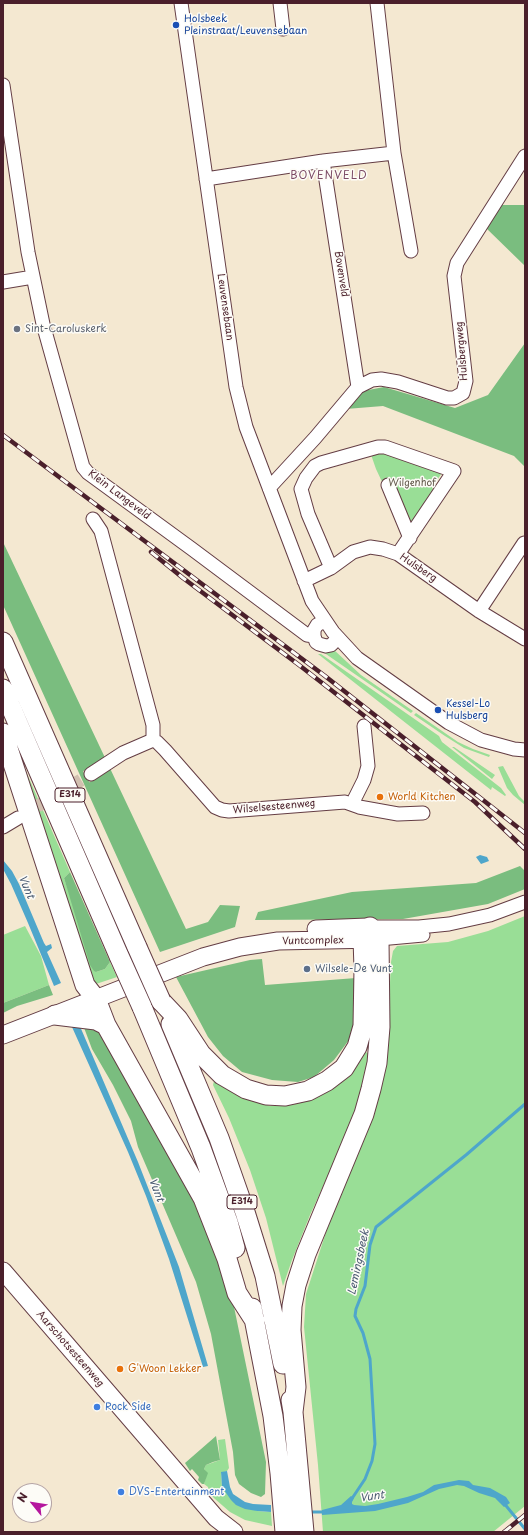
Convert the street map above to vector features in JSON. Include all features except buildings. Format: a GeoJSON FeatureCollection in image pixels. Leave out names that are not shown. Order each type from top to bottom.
{"type":"FeatureCollection","features":[{"type":"Feature","properties":{"kind":"highway","name":"E314"},"geometry":{"type":"LineString","coordinates":[[3,642],[138,947],[219,1138],[247,1219],[265,1276],[293,1412],[304,1532]]}},
{"type":"Feature","properties":{"kind":"highway","name":"E314"},"geometry":{"type":"LineString","coordinates":[[3,689],[142,1007],[201,1148],[225,1215],[255,1321],[273,1416],[285,1532]]}},
{"type":"Feature","properties":{"kind":"highway"},"geometry":{"type":"LineString","coordinates":[[3,733],[85,985],[100,1004],[202,1198],[227,1258],[237,1293],[255,1321]]}},
{"type":"Feature","properties":{"kind":"highway"},"geometry":{"type":"LineString","coordinates":[[161,1001],[178,1019],[201,1054],[222,1075],[246,1089],[266,1095],[285,1096],[308,1091],[327,1081],[344,1068],[357,1046],[363,1026],[364,969],[371,935]]}},
{"type":"Feature","properties":{"kind":"highway"},"geometry":{"type":"LineString","coordinates":[[293,1412],[296,1387],[291,1330],[292,1306],[296,1285],[306,1254],[364,1114],[377,1063],[380,1027],[371,935]]}},
{"type":"Feature","properties":{"kind":"highway"},"geometry":{"type":"LineString","coordinates":[[55,1015],[96,1020],[100,1004]]}},
{"type":"Feature","properties":{"kind":"main road","name":"Vuntcomplex"},"geometry":{"type":"LineString","coordinates":[[3,1023],[100,1004],[121,977],[211,944],[249,934],[290,930],[371,935]]}},
{"type":"Feature","properties":{"kind":"main road","name":"Vuntcomplex"},"geometry":{"type":"LineString","coordinates":[[3,1035],[55,1015],[100,1004],[203,957],[240,947],[278,941],[371,935]]}},
{"type":"Feature","properties":{"kind":"main road","name":"Aarschotsesteenweg"},"geometry":{"type":"LineString","coordinates":[[3,1271],[216,1518],[234,1532]]}},
{"type":"Feature","properties":{"kind":"street","name":"Leuvensebaan"},"geometry":{"type":"LineString","coordinates":[[181,3],[236,387],[246,427],[312,601],[324,621]]}},
{"type":"Feature","properties":{"kind":"street"},"geometry":{"type":"LineString","coordinates":[[280,3],[283,29]]}},
{"type":"Feature","properties":{"kind":"street"},"geometry":{"type":"LineString","coordinates":[[377,3],[394,153],[410,251]]}},
{"type":"Feature","properties":{"kind":"street","name":"Klein Langeveld"},"geometry":{"type":"LineString","coordinates":[[3,85],[28,252],[43,324],[82,464],[85,470],[307,635],[314,636]]}},
{"type":"Feature","properties":{"kind":"street"},"geometry":{"type":"LineString","coordinates":[[206,179],[323,161],[394,153]]}},
{"type":"Feature","properties":{"kind":"street","name":"Hulsbergweg"},"geometry":{"type":"LineString","coordinates":[[269,488],[315,438],[358,387],[372,380],[381,379],[404,384],[448,398],[454,398],[463,393],[466,380],[454,276],[457,263],[525,156]]}},
{"type":"Feature","properties":{"kind":"street","name":"Bovenveld"},"geometry":{"type":"LineString","coordinates":[[323,161],[358,387]]}},
{"type":"Feature","properties":{"kind":"street"},"geometry":{"type":"LineString","coordinates":[[3,282],[33,277]]}},
{"type":"Feature","properties":{"kind":"street"},"geometry":{"type":"LineString","coordinates":[[331,568],[308,514],[301,489],[306,478],[315,466],[378,447],[386,447],[454,471],[398,554]]}},
{"type":"Feature","properties":{"kind":"street"},"geometry":{"type":"LineString","coordinates":[[388,485],[410,538]]}},
{"type":"Feature","properties":{"kind":"street"},"geometry":{"type":"LineString","coordinates":[[91,774],[123,753],[152,740],[153,725],[101,532],[93,519]]}},
{"type":"Feature","properties":{"kind":"street"},"geometry":{"type":"LineString","coordinates":[[479,611],[524,543]]}},
{"type":"Feature","properties":{"kind":"street","name":"Hulsberg"},"geometry":{"type":"LineString","coordinates":[[304,581],[331,568],[346,556],[360,549],[370,547],[383,549],[398,554],[479,611],[525,640]]}},
{"type":"Feature","properties":{"kind":"street"},"geometry":{"type":"LineString","coordinates":[[338,638],[331,645],[326,646],[319,644],[314,636],[314,630],[317,625],[324,621],[357,658],[464,732],[481,740],[497,745],[525,750]]}},
{"type":"Feature","properties":{"kind":"street"},"geometry":{"type":"LineString","coordinates":[[352,804],[364,780],[368,766],[364,726]]}},
{"type":"Feature","properties":{"kind":"street","name":"Wilselsesteenweg"},"geometry":{"type":"LineString","coordinates":[[152,740],[157,742],[165,750],[215,807],[222,810],[229,811],[345,802],[398,814],[423,813]]}},
{"type":"Feature","properties":{"kind":"street"},"geometry":{"type":"LineString","coordinates":[[3,827],[18,818]]}},
{"type":"Feature","properties":{"kind":"street","name":"Vuntcomplex"},"geometry":{"type":"LineString","coordinates":[[371,935],[419,927],[449,924],[490,914],[525,902]]}},
{"type":"Feature","properties":{"kind":"street","name":"Vuntcomplex"},"geometry":{"type":"LineString","coordinates":[[371,935],[425,935],[454,930],[489,921],[525,908]]}},
{"type":"Feature","properties":{"kind":"green space"},"geometry":{"type":"Polygon","coordinates":[[[497,205],[525,205],[525,266],[485,227],[497,205]]]}},
{"type":"Feature","properties":{"kind":"green space"},"geometry":{"type":"Polygon","coordinates":[[[525,343],[525,467],[514,456],[383,406],[346,409],[358,392],[384,387],[455,408],[488,395],[525,343]]]}},
{"type":"Feature","properties":{"kind":"green space","name":"Wilgenhof"},"geometry":{"type":"Polygon","coordinates":[[[378,447],[442,473],[432,487],[434,492],[412,525],[384,486],[376,469],[369,449],[378,447]]]}},
{"type":"Feature","properties":{"kind":"green space"},"geometry":{"type":"Polygon","coordinates":[[[3,542],[186,929],[208,922],[220,905],[240,906],[235,927],[160,952],[3,605],[3,542]]]}},
{"type":"Feature","properties":{"kind":"green space"},"geometry":{"type":"Polygon","coordinates":[[[333,649],[361,675],[413,711],[411,713],[323,652],[333,649]]]}},
{"type":"Feature","properties":{"kind":"green space"},"geometry":{"type":"Polygon","coordinates":[[[318,654],[321,654],[439,736],[442,742],[501,788],[506,795],[505,796],[492,787],[491,790],[318,654]]]}},
{"type":"Feature","properties":{"kind":"green space"},"geometry":{"type":"Polygon","coordinates":[[[416,713],[458,742],[490,755],[489,757],[464,748],[414,715],[416,713]]]}},
{"type":"Feature","properties":{"kind":"green space"},"geometry":{"type":"Polygon","coordinates":[[[5,724],[8,724],[20,751],[18,753],[70,872],[64,878],[96,972],[105,969],[110,962],[117,977],[96,984],[92,980],[5,724]]]}},
{"type":"Feature","properties":{"kind":"green space"},"geometry":{"type":"Polygon","coordinates":[[[452,747],[454,747],[495,775],[492,779],[452,747]]]}},
{"type":"Feature","properties":{"kind":"green space"},"geometry":{"type":"Polygon","coordinates":[[[503,766],[519,796],[525,802],[525,805],[507,788],[498,767],[503,766]]]}},
{"type":"Feature","properties":{"kind":"green space"},"geometry":{"type":"Polygon","coordinates":[[[520,866],[525,871],[525,889],[488,904],[403,919],[255,920],[258,912],[352,892],[476,883],[520,866]]]}},
{"type":"Feature","properties":{"kind":"green space"},"geometry":{"type":"Polygon","coordinates":[[[70,872],[110,962],[105,969],[96,972],[90,965],[64,878],[70,872]]]}},
{"type":"Feature","properties":{"kind":"green space"},"geometry":{"type":"Polygon","coordinates":[[[525,916],[525,1506],[493,1532],[323,1532],[318,1465],[304,1327],[306,1294],[327,1229],[367,1129],[386,1065],[391,962],[393,951],[397,946],[448,942],[488,931],[525,916]]]}},
{"type":"Feature","properties":{"kind":"green space"},"geometry":{"type":"Polygon","coordinates":[[[25,926],[41,956],[49,985],[3,1003],[3,935],[25,926]]]}},
{"type":"Feature","properties":{"kind":"green space"},"geometry":{"type":"Polygon","coordinates":[[[262,959],[265,985],[356,978],[352,1036],[334,1060],[314,1077],[298,1082],[272,1080],[242,1072],[223,1056],[208,1037],[176,977],[250,960],[262,959]]]}},
{"type":"Feature","properties":{"kind":"green space"},"geometry":{"type":"Polygon","coordinates":[[[49,985],[53,995],[17,1006],[3,1013],[3,1003],[49,985]]]}},
{"type":"Feature","properties":{"kind":"green space"},"geometry":{"type":"Polygon","coordinates":[[[83,1025],[98,1027],[191,1193],[214,1247],[233,1302],[266,1462],[265,1494],[261,1497],[251,1493],[239,1484],[235,1475],[233,1452],[211,1334],[196,1282],[138,1147],[131,1121],[113,1085],[92,1049],[83,1025]]]}},
{"type":"Feature","properties":{"kind":"green space"},"geometry":{"type":"Polygon","coordinates":[[[366,1052],[369,1054],[368,1076],[347,1134],[310,1215],[283,1286],[266,1218],[250,1170],[229,1118],[213,1085],[214,1081],[239,1095],[270,1106],[292,1105],[316,1098],[349,1077],[366,1052]]]}},
{"type":"Feature","properties":{"kind":"green space"},"geometry":{"type":"Polygon","coordinates":[[[216,1436],[220,1460],[206,1465],[204,1469],[208,1473],[204,1484],[202,1484],[198,1480],[199,1477],[192,1469],[190,1471],[185,1463],[216,1436]]]}},
{"type":"Feature","properties":{"kind":"green space"},"geometry":{"type":"Polygon","coordinates":[[[225,1439],[229,1468],[227,1471],[221,1473],[222,1487],[257,1511],[271,1512],[272,1526],[245,1520],[230,1512],[209,1493],[208,1487],[204,1484],[207,1473],[204,1469],[206,1465],[220,1460],[218,1440],[225,1439]]]}},
{"type":"Feature","properties":{"kind":"water"},"geometry":{"type":"Polygon","coordinates":[[[480,855],[487,857],[489,861],[481,864],[476,857],[480,855]]]}},
{"type":"Feature","properties":{"kind":"water"},"geometry":{"type":"Polygon","coordinates":[[[3,860],[12,871],[19,884],[44,943],[46,946],[51,944],[52,948],[47,952],[61,983],[54,986],[11,884],[3,869],[3,860]]]}},
{"type":"Feature","properties":{"kind":"water"},"geometry":{"type":"Polygon","coordinates":[[[79,1024],[138,1162],[179,1267],[208,1366],[203,1367],[169,1259],[146,1196],[72,1027],[79,1024]]]}},
{"type":"Feature","properties":{"kind":"water"},"geometry":{"type":"Polygon","coordinates":[[[227,1471],[233,1494],[245,1502],[271,1505],[271,1512],[245,1509],[236,1505],[222,1487],[221,1472],[227,1471]]]}},
{"type":"Feature","properties":{"kind":"water"},"geometry":{"type":"Polygon","coordinates":[[[459,1480],[469,1481],[473,1485],[490,1488],[506,1497],[510,1503],[504,1507],[495,1498],[464,1486],[457,1485],[439,1489],[408,1503],[375,1511],[322,1515],[322,1510],[341,1505],[351,1496],[354,1498],[352,1504],[365,1506],[407,1497],[423,1492],[434,1485],[459,1480]]]}},
{"type":"Feature","properties":{"kind":"waterway","name":"Lemingsbeek"},"geometry":{"type":"LineString","coordinates":[[351,1500],[365,1479],[372,1461],[375,1444],[370,1359],[363,1333],[355,1316],[356,1309],[365,1286],[370,1245],[376,1227],[466,1155],[525,1104]]}},
{"type":"Feature","properties":{"kind":"waterway","name":"Vunt"},"geometry":{"type":"LineString","coordinates":[[503,1502],[525,1529]]}},
{"type":"Feature","properties":{"kind":"waterway","name":"Vunt"},"geometry":{"type":"LineString","coordinates":[[309,1512],[325,1512]]}},
{"type":"Feature","properties":{"kind":"tunnel"},"geometry":{"type":"LineString","coordinates":[[21,816],[91,774]]}},
{"type":"Feature","properties":{"kind":"railway"},"geometry":{"type":"LineString","coordinates":[[3,435],[325,676],[525,833]]}},
{"type":"Feature","properties":{"kind":"railway"},"geometry":{"type":"LineString","coordinates":[[151,552],[475,802],[525,849]]}},
{"type":"Feature","properties":{"kind":"railway"},"geometry":{"type":"LineString","coordinates":[[504,1532],[525,1515]]}},
{"type":"Feature","properties":{"kind":"place","name":"Holsbeek Pleinstraat/Leuvensebaan"},"geometry":{"type":"Point","coordinates":[176,25]}},
{"type":"Feature","properties":{"kind":"place","name":"Sint-Caroluskerk"},"geometry":{"type":"Point","coordinates":[17,329]}},
{"type":"Feature","properties":{"kind":"place","name":"Kessel-Lo Hulsberg"},"geometry":{"type":"Point","coordinates":[438,710]}},
{"type":"Feature","properties":{"kind":"place","name":"World Kitchen"},"geometry":{"type":"Point","coordinates":[380,797]}},
{"type":"Feature","properties":{"kind":"place","name":"Wilsele-De Vunt"},"geometry":{"type":"Point","coordinates":[307,969]}},
{"type":"Feature","properties":{"kind":"place","name":"G'Woon Lekker"},"geometry":{"type":"Point","coordinates":[120,1369]}},
{"type":"Feature","properties":{"kind":"place","name":"Rock Side"},"geometry":{"type":"Point","coordinates":[97,1407]}},
{"type":"Feature","properties":{"kind":"place","name":"DVS-Entertainment"},"geometry":{"type":"Point","coordinates":[121,1492]}},
{"type":"Feature","properties":{"kind":"district","name":"BOVENVELD"},"geometry":{"type":"Point","coordinates":[329,176]}}]}
